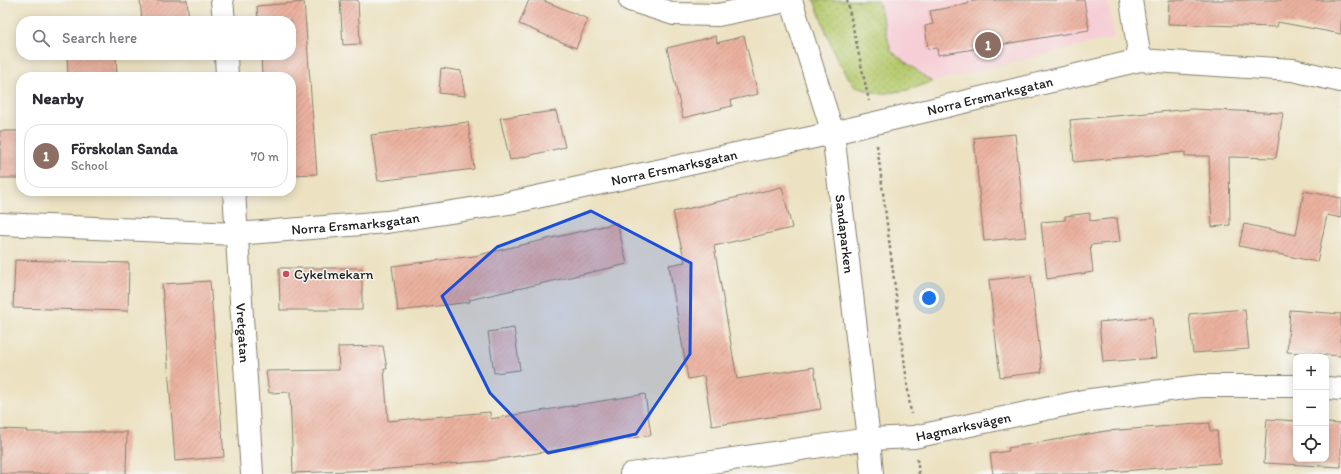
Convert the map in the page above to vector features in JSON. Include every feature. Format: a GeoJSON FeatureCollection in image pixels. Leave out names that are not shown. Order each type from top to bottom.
{"type":"FeatureCollection","features":[{"type":"Feature","properties":{"kind":"street"},"geometry":{"type":"LineString","coordinates":[[222,0],[224,16]]}},
{"type":"Feature","properties":{"kind":"street"},"geometry":{"type":"LineString","coordinates":[[630,0],[674,14],[680,7],[718,15],[791,0]]}},
{"type":"Feature","properties":{"kind":"street","name":"Sandaparken"},"geometry":{"type":"LineString","coordinates":[[791,0],[833,133],[872,474]]}},
{"type":"Feature","properties":{"kind":"street"},"geometry":{"type":"LineString","coordinates":[[1131,0],[1140,60]]}},
{"type":"Feature","properties":{"kind":"street"},"geometry":{"type":"LineString","coordinates":[[226,60],[227,72]]}},
{"type":"Feature","properties":{"kind":"street","name":"Norra Ersmarksgatan"},"geometry":{"type":"LineString","coordinates":[[0,224],[236,234],[387,222],[509,204],[833,133],[1140,60],[1293,70],[1341,81]]}},
{"type":"Feature","properties":{"kind":"street","name":"Vretgatan"},"geometry":{"type":"LineString","coordinates":[[234,196],[252,474]]}},
{"type":"Feature","properties":{"kind":"street","name":"Hagmarksvägen"},"geometry":{"type":"LineString","coordinates":[[631,474],[869,439],[914,437],[1083,401],[1200,386],[1293,386]]}},
{"type":"Feature","properties":{"kind":"street"},"geometry":{"type":"LineString","coordinates":[[1329,388],[1341,390]]}},
{"type":"Feature","properties":{"kind":"path"},"geometry":{"type":"LineString","coordinates":[[847,0],[874,123],[919,474]]}},
{"type":"Feature","properties":{"kind":"highlighted area"},"geometry":{"type":"Polygon","coordinates":[[[591,211],[691,263],[690,354],[636,434],[548,453],[490,393],[442,296],[497,247],[591,211]]]}},
{"type":"Feature","properties":{"kind":"shaded area"},"geometry":{"type":"Polygon","coordinates":[[[878,0],[1108,0],[1114,38],[932,82],[891,51],[878,0]]]}},
{"type":"Feature","properties":{"kind":"green space"},"geometry":{"type":"Polygon","coordinates":[[[814,0],[878,0],[891,51],[932,82],[908,90],[881,94],[855,87],[837,60],[814,0]]]}},
{"type":"Feature","properties":{"kind":"building"},"geometry":{"type":"Polygon","coordinates":[[[140,0],[187,0],[189,16],[142,16],[140,0]]]}},
{"type":"Feature","properties":{"kind":"building"},"geometry":{"type":"Polygon","coordinates":[[[340,0],[358,0],[360,44],[343,45],[340,0]]]}},
{"type":"Feature","properties":{"kind":"building"},"geometry":{"type":"Polygon","coordinates":[[[529,0],[542,0],[588,19],[576,48],[519,24],[529,0]]]}},
{"type":"Feature","properties":{"kind":"building"},"geometry":{"type":"Polygon","coordinates":[[[980,0],[1084,0],[1089,30],[938,55],[937,48],[928,49],[925,26],[933,24],[930,11],[968,4],[968,2],[980,0]]]}},
{"type":"Feature","properties":{"kind":"building"},"geometry":{"type":"Polygon","coordinates":[[[1169,0],[1341,0],[1341,34],[1278,22],[1277,27],[1168,24],[1169,0]]]}},
{"type":"Feature","properties":{"kind":"building"},"geometry":{"type":"Polygon","coordinates":[[[304,2],[317,174],[296,175],[296,72],[262,72],[261,60],[296,60],[296,16],[258,16],[257,6],[304,2]]]}},
{"type":"Feature","properties":{"kind":"building"},"geometry":{"type":"Polygon","coordinates":[[[716,36],[717,43],[744,36],[758,94],[731,100],[732,106],[683,118],[667,48],[716,36]]]}},
{"type":"Feature","properties":{"kind":"building"},"geometry":{"type":"Polygon","coordinates":[[[67,60],[116,60],[117,72],[68,72],[67,60]]]}},
{"type":"Feature","properties":{"kind":"building"},"geometry":{"type":"Polygon","coordinates":[[[441,68],[461,71],[465,96],[439,93],[441,68]]]}},
{"type":"Feature","properties":{"kind":"building"},"geometry":{"type":"Polygon","coordinates":[[[1192,109],[1283,113],[1276,158],[1229,157],[1230,225],[1212,227],[1209,156],[1185,156],[1185,152],[1074,162],[1070,120],[1192,109]]]}},
{"type":"Feature","properties":{"kind":"building"},"geometry":{"type":"Polygon","coordinates":[[[556,111],[565,147],[510,160],[500,118],[556,111]]]}},
{"type":"Feature","properties":{"kind":"building"},"geometry":{"type":"Polygon","coordinates":[[[468,122],[474,169],[378,181],[371,135],[468,122]]]}},
{"type":"Feature","properties":{"kind":"building"},"geometry":{"type":"Polygon","coordinates":[[[0,131],[16,131],[16,178],[0,178],[0,131]]]}},
{"type":"Feature","properties":{"kind":"building"},"geometry":{"type":"Polygon","coordinates":[[[1015,134],[1026,237],[984,241],[974,138],[1015,134]]]}},
{"type":"Feature","properties":{"kind":"building"},"geometry":{"type":"Polygon","coordinates":[[[782,187],[792,228],[714,246],[737,379],[814,367],[821,409],[712,426],[704,376],[688,379],[669,265],[685,262],[673,212],[782,187]]]}},
{"type":"Feature","properties":{"kind":"building"},"geometry":{"type":"Polygon","coordinates":[[[1304,191],[1341,198],[1341,218],[1327,215],[1317,262],[1239,246],[1244,224],[1296,235],[1304,191]]]}},
{"type":"Feature","properties":{"kind":"building"},"geometry":{"type":"Polygon","coordinates":[[[1090,213],[1090,221],[1117,218],[1120,242],[1090,245],[1093,272],[1047,279],[1041,222],[1065,220],[1065,216],[1090,213]]]}},
{"type":"Feature","properties":{"kind":"building"},"geometry":{"type":"Polygon","coordinates":[[[617,223],[627,264],[469,300],[470,302],[398,311],[392,266],[474,256],[617,223]]]}},
{"type":"Feature","properties":{"kind":"building"},"geometry":{"type":"Polygon","coordinates":[[[15,260],[129,263],[128,311],[13,308],[15,260]]]}},
{"type":"Feature","properties":{"kind":"building"},"geometry":{"type":"Polygon","coordinates":[[[279,268],[362,268],[362,310],[280,310],[279,268]]]}},
{"type":"Feature","properties":{"kind":"building"},"geometry":{"type":"Polygon","coordinates":[[[1031,275],[1042,372],[1000,377],[989,280],[1031,275]]]}},
{"type":"Feature","properties":{"kind":"building"},"geometry":{"type":"Polygon","coordinates":[[[210,281],[224,457],[175,461],[162,284],[210,281]]]}},
{"type":"Feature","properties":{"kind":"building"},"geometry":{"type":"Polygon","coordinates":[[[1245,309],[1249,349],[1193,353],[1189,314],[1245,309]]]}},
{"type":"Feature","properties":{"kind":"building"},"geometry":{"type":"Polygon","coordinates":[[[1290,310],[1341,314],[1341,356],[1287,352],[1290,310]]]}},
{"type":"Feature","properties":{"kind":"building"},"geometry":{"type":"Polygon","coordinates":[[[1152,317],[1156,358],[1103,362],[1099,322],[1152,317]]]}},
{"type":"Feature","properties":{"kind":"building"},"geometry":{"type":"Polygon","coordinates":[[[514,328],[520,370],[494,373],[488,332],[514,328]]]}},
{"type":"Feature","properties":{"kind":"building"},"geometry":{"type":"Polygon","coordinates":[[[383,346],[387,369],[384,369],[388,421],[490,412],[490,419],[645,394],[651,435],[487,461],[377,470],[293,473],[290,392],[269,393],[266,371],[339,370],[338,347],[383,346]]]}},
{"type":"Feature","properties":{"kind":"building"},"geometry":{"type":"Polygon","coordinates":[[[1267,419],[1293,421],[1293,462],[1329,462],[1329,423],[1341,424],[1341,467],[1264,463],[1267,419]]]}},
{"type":"Feature","properties":{"kind":"building"},"geometry":{"type":"Polygon","coordinates":[[[1210,423],[1210,431],[1217,431],[1220,463],[1109,472],[1109,474],[993,474],[990,454],[1009,451],[1008,448],[1106,431],[1210,423]]]}},
{"type":"Feature","properties":{"kind":"building"},"geometry":{"type":"Polygon","coordinates":[[[0,429],[27,430],[26,432],[127,432],[126,474],[0,474],[0,429]]]}},
{"type":"Feature","properties":{"kind":"place","name":"Förskolan Sanda"},"geometry":{"type":"Point","coordinates":[988,45]}},
{"type":"Feature","properties":{"kind":"place","name":"Cykelmekarn"},"geometry":{"type":"Point","coordinates":[286,274]}}]}
